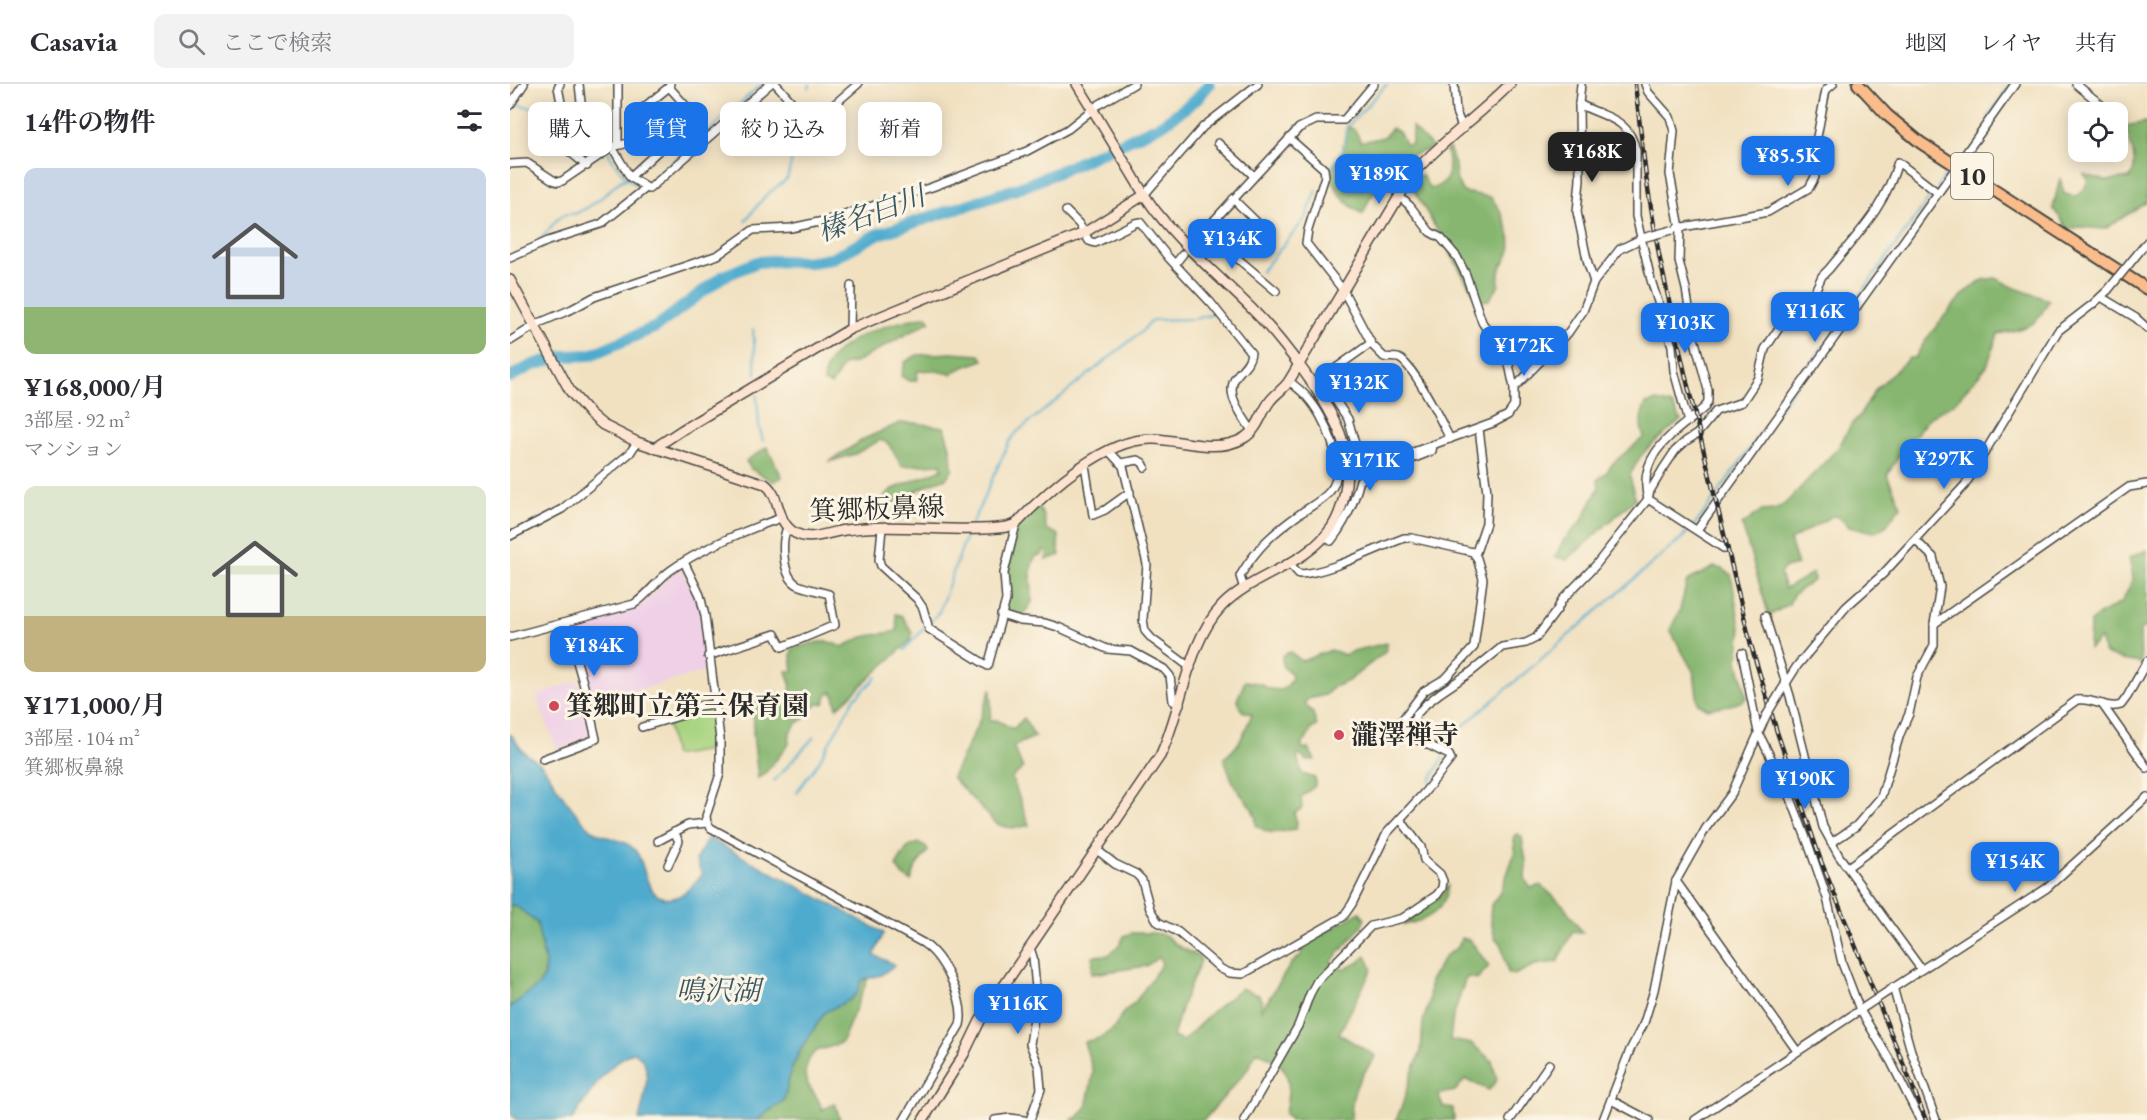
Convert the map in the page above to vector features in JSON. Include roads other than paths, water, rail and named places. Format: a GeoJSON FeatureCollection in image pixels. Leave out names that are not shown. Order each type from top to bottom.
{"type":"FeatureCollection","features":[{"type":"Feature","properties":{"kind":"main road"},"geometry":{"type":"LineString","coordinates":[[923,1120],[964,1054],[980,1021],[1160,756],[1180,704],[1200,639],[1213,617],[1228,601],[1244,589],[1290,564],[1324,536],[1340,510],[1345,489],[1347,472],[1344,447],[1336,424],[1298,365],[1252,308],[1171,230],[1144,195],[1077,84]]}},
{"type":"Feature","properties":{"kind":"main road"},"geometry":{"type":"LineString","coordinates":[[1016,524],[1064,477],[1109,451],[1148,439],[1215,446],[1243,439],[1252,431],[1268,404],[1289,381],[1412,175],[1420,165],[1463,129],[1510,84]]}},
{"type":"Feature","properties":{"kind":"main road","name":"10"},"geometry":{"type":"LineString","coordinates":[[1858,84],[1887,115],[1921,143],[2147,289]]}},
{"type":"Feature","properties":{"kind":"main road"},"geometry":{"type":"LineString","coordinates":[[657,449],[682,430],[850,329],[1084,233],[1144,195]]}},
{"type":"Feature","properties":{"kind":"main road","name":"箕郷板鼻線"},"geometry":{"type":"LineString","coordinates":[[510,280],[564,382],[581,405],[596,420],[637,442],[765,484],[774,494],[781,518],[787,528],[806,537],[845,530],[1001,528],[1016,524]]}},
{"type":"Feature","properties":{"kind":"street"},"geometry":{"type":"LineString","coordinates":[[510,105],[524,84]]}},
{"type":"Feature","properties":{"kind":"street"},"geometry":{"type":"LineString","coordinates":[[560,84],[558,87],[561,102]]}},
{"type":"Feature","properties":{"kind":"street"},"geometry":{"type":"LineString","coordinates":[[579,84],[581,102]]}},
{"type":"Feature","properties":{"kind":"street"},"geometry":{"type":"LineString","coordinates":[[618,84],[615,146],[630,177],[646,188]]}},
{"type":"Feature","properties":{"kind":"street"},"geometry":{"type":"LineString","coordinates":[[510,258],[548,241],[601,224],[646,188],[655,186],[770,84]]}},
{"type":"Feature","properties":{"kind":"street"},"geometry":{"type":"LineString","coordinates":[[777,84],[810,126],[858,84]]}},
{"type":"Feature","properties":{"kind":"street"},"geometry":{"type":"LineString","coordinates":[[510,340],[594,297],[718,255],[753,230],[791,228],[828,220],[932,187],[1027,151],[1068,129],[1134,84]]}},
{"type":"Feature","properties":{"kind":"street"},"geometry":{"type":"LineString","coordinates":[[1144,195],[1203,127],[1258,84]]}},
{"type":"Feature","properties":{"kind":"street"},"geometry":{"type":"LineString","coordinates":[[1196,240],[1299,128],[1311,121],[1344,120],[1374,84]]}},
{"type":"Feature","properties":{"kind":"street"},"geometry":{"type":"LineString","coordinates":[[1454,84],[1456,112],[1463,129]]}},
{"type":"Feature","properties":{"kind":"street"},"geometry":{"type":"LineString","coordinates":[[1581,84],[1580,180],[1577,212],[1594,282]]}},
{"type":"Feature","properties":{"kind":"street"},"geometry":{"type":"LineString","coordinates":[[1645,84],[1648,92],[1670,117],[1674,131],[1670,174],[1679,261],[1693,334],[1708,390],[1708,401],[1705,407],[1654,452],[1644,486],[1648,499],[1725,549]]}},
{"type":"Feature","properties":{"kind":"street"},"geometry":{"type":"LineString","coordinates":[[1961,160],[2015,84]]}},
{"type":"Feature","properties":{"kind":"street"},"geometry":{"type":"LineString","coordinates":[[2076,84],[2098,102]]}},
{"type":"Feature","properties":{"kind":"street"},"geometry":{"type":"LineString","coordinates":[[648,102],[670,85],[684,102]]}},
{"type":"Feature","properties":{"kind":"street"},"geometry":{"type":"LineString","coordinates":[[1514,388],[1575,324],[1594,282],[1620,249],[1643,238],[1676,229],[1768,212],[1809,188],[1815,177],[1816,142],[1826,90],[1833,85]]}},
{"type":"Feature","properties":{"kind":"street"},"geometry":{"type":"LineString","coordinates":[[1579,104],[1620,123],[1634,141],[1636,216],[1651,280],[1672,346],[1674,371],[1688,422]]}},
{"type":"Feature","properties":{"kind":"street"},"geometry":{"type":"LineString","coordinates":[[1289,138],[1324,169],[1325,176],[1306,239],[1311,250],[1342,290],[1371,343],[1384,357],[1396,357],[1404,361],[1422,387],[1450,439]]}},
{"type":"Feature","properties":{"kind":"street"},"geometry":{"type":"LineString","coordinates":[[1218,142],[1254,176]]}},
{"type":"Feature","properties":{"kind":"street"},"geometry":{"type":"LineString","coordinates":[[510,164],[532,165],[558,182],[615,146],[624,144]]}},
{"type":"Feature","properties":{"kind":"street"},"geometry":{"type":"LineString","coordinates":[[574,156],[586,166]]}},
{"type":"Feature","properties":{"kind":"street"},"geometry":{"type":"LineString","coordinates":[[630,177],[653,156]]}},
{"type":"Feature","properties":{"kind":"street"},"geometry":{"type":"LineString","coordinates":[[1408,735],[1416,715],[1440,693],[1502,647],[1532,641],[1536,638],[1562,600],[1595,567],[1648,499],[1663,469],[1680,446],[1698,434],[1716,411],[1742,402],[1758,378],[1765,349],[1795,304],[1815,291],[1821,276],[1875,214],[1892,182],[1898,162],[1935,192]]}},
{"type":"Feature","properties":{"kind":"street"},"geometry":{"type":"LineString","coordinates":[[1697,530],[1935,192],[1953,172]]}},
{"type":"Feature","properties":{"kind":"street"},"geometry":{"type":"LineString","coordinates":[[1347,472],[1405,455],[1479,429],[1500,420],[1515,406],[1509,364],[1482,322],[1467,274],[1457,257],[1441,238],[1430,232],[1400,197]]}},
{"type":"Feature","properties":{"kind":"street"},"geometry":{"type":"LineString","coordinates":[[1233,200],[1268,233]]}},
{"type":"Feature","properties":{"kind":"street"},"geometry":{"type":"LineString","coordinates":[[1066,211],[1089,241],[1095,243],[1140,222],[1174,264],[1211,303],[1251,353],[1249,362],[1234,379],[1232,392],[1233,399],[1252,431]]}},
{"type":"Feature","properties":{"kind":"street"},"geometry":{"type":"LineString","coordinates":[[1205,231],[1276,291]]}},
{"type":"Feature","properties":{"kind":"street"},"geometry":{"type":"LineString","coordinates":[[1603,1120],[1630,1050],[1644,1023],[1654,990],[1676,881],[1706,828],[1732,793],[1758,732],[1785,683],[1846,606],[1883,574],[1965,485],[2058,331],[2108,290],[2147,242]]}},
{"type":"Feature","properties":{"kind":"street"},"geometry":{"type":"LineString","coordinates":[[1174,264],[1183,254]]}},
{"type":"Feature","properties":{"kind":"street"},"geometry":{"type":"LineString","coordinates":[[850,329],[851,286]]}},
{"type":"Feature","properties":{"kind":"street"},"geometry":{"type":"LineString","coordinates":[[2101,297],[2136,318],[2147,328]]}},
{"type":"Feature","properties":{"kind":"street"},"geometry":{"type":"LineString","coordinates":[[1371,343],[1326,375],[1324,383],[1348,419],[1360,460],[1364,462],[1401,449],[1405,455]]}},
{"type":"Feature","properties":{"kind":"street"},"geometry":{"type":"LineString","coordinates":[[1244,589],[1240,576],[1259,547],[1285,524],[1328,493],[1336,480],[1336,461],[1331,438],[1312,403],[1289,381]]}},
{"type":"Feature","properties":{"kind":"street"},"geometry":{"type":"LineString","coordinates":[[1475,555],[1486,523],[1487,502],[1479,429]]}},
{"type":"Feature","properties":{"kind":"street"},"geometry":{"type":"LineString","coordinates":[[510,536],[562,509],[630,453],[637,442]]}},
{"type":"Feature","properties":{"kind":"street"},"geometry":{"type":"LineString","coordinates":[[1324,536],[1331,541],[1342,528],[1352,507],[1360,480],[1432,451],[1433,445]]}},
{"type":"Feature","properties":{"kind":"street"},"geometry":{"type":"LineString","coordinates":[[1109,451],[1121,463],[1147,564],[1143,619],[1145,631],[1152,639],[1191,668]]}},
{"type":"Feature","properties":{"kind":"street"},"geometry":{"type":"LineString","coordinates":[[1121,463],[1138,460],[1143,463],[1144,467]]}},
{"type":"Feature","properties":{"kind":"street"},"geometry":{"type":"LineString","coordinates":[[1085,465],[1093,515],[1105,510],[1130,492]]}},
{"type":"Feature","properties":{"kind":"street"},"geometry":{"type":"LineString","coordinates":[[1934,624],[2128,487],[2147,484]]}},
{"type":"Feature","properties":{"kind":"street"},"geometry":{"type":"LineString","coordinates":[[510,637],[634,604],[659,579],[684,562],[736,535],[781,518]]}},
{"type":"Feature","properties":{"kind":"street"},"geometry":{"type":"LineString","coordinates":[[882,528],[879,560],[881,566],[917,598],[923,608],[929,628],[988,666],[1006,600],[1004,573],[1016,524]]}},
{"type":"Feature","properties":{"kind":"street"},"geometry":{"type":"LineString","coordinates":[[708,656],[775,634],[782,647],[835,625],[830,594],[797,584],[789,578],[785,559],[787,528]]}},
{"type":"Feature","properties":{"kind":"street"},"geometry":{"type":"LineString","coordinates":[[1096,850],[1142,880],[1150,909],[1158,922],[1178,932],[1221,969],[1230,974],[1239,974],[1255,969],[1343,917],[1352,904],[1387,833],[1451,759],[1449,755],[1408,735],[1402,728],[1402,720],[1415,700],[1424,691],[1446,678],[1474,647],[1483,579],[1475,555],[1469,550],[1404,538],[1321,571],[1299,574],[1290,564]]}},
{"type":"Feature","properties":{"kind":"street"},"geometry":{"type":"LineString","coordinates":[[1831,843],[1856,826],[1881,797],[1900,734],[1909,714],[1917,677],[1934,645],[1934,624],[1940,587],[1933,557],[1916,540]]}},
{"type":"Feature","properties":{"kind":"street"},"geometry":{"type":"LineString","coordinates":[[684,562],[700,595],[705,616],[708,656],[720,739],[720,774],[706,816],[707,823],[711,828],[923,943],[950,975],[961,1009],[960,1025],[904,1120]]}},
{"type":"Feature","properties":{"kind":"street"},"geometry":{"type":"LineString","coordinates":[[1001,615],[1020,621],[1045,623],[1058,627],[1107,649],[1131,651],[1164,669],[1172,681],[1173,700],[1180,704]]}},
{"type":"Feature","properties":{"kind":"street"},"geometry":{"type":"LineString","coordinates":[[1765,616],[1823,826],[1831,843],[1921,969]]}},
{"type":"Feature","properties":{"kind":"street"},"geometry":{"type":"LineString","coordinates":[[543,759],[596,739],[566,623]]}},
{"type":"Feature","properties":{"kind":"street"},"geometry":{"type":"LineString","coordinates":[[1742,653],[1758,732],[1790,796],[1809,846],[1827,898],[1842,963],[1861,1009],[1920,1120]]}},
{"type":"Feature","properties":{"kind":"street"},"geometry":{"type":"LineString","coordinates":[[1848,867],[2077,700],[2082,699],[2115,707],[2124,703],[2147,661]]}},
{"type":"Feature","properties":{"kind":"street"},"geometry":{"type":"LineString","coordinates":[[642,726],[683,716],[698,706],[715,704]]}},
{"type":"Feature","properties":{"kind":"street"},"geometry":{"type":"LineString","coordinates":[[2102,704],[2147,768]]}},
{"type":"Feature","properties":{"kind":"street"},"geometry":{"type":"LineString","coordinates":[[1695,1120],[1890,989],[2047,888],[2147,797]]}},
{"type":"Feature","properties":{"kind":"street"},"geometry":{"type":"LineString","coordinates":[[1244,1120],[1299,1026],[1317,981],[1371,926],[1402,918],[1437,895],[1442,888],[1443,880],[1440,873],[1424,860],[1421,847],[1400,819]]}},
{"type":"Feature","properties":{"kind":"street"},"geometry":{"type":"LineString","coordinates":[[658,841],[688,825],[707,823]]}},
{"type":"Feature","properties":{"kind":"street"},"geometry":{"type":"LineString","coordinates":[[668,865],[679,841],[674,832]]}},
{"type":"Feature","properties":{"kind":"street"},"geometry":{"type":"LineString","coordinates":[[1676,881],[1797,1051]]}},
{"type":"Feature","properties":{"kind":"street"},"geometry":{"type":"LineString","coordinates":[[1030,948],[1037,999],[1030,1044],[1039,1066],[1041,1089],[1030,1120]]}},
{"type":"Feature","properties":{"kind":"street"},"geometry":{"type":"LineString","coordinates":[[1890,989],[1936,1120]]}},
{"type":"Feature","properties":{"kind":"street"},"geometry":{"type":"LineString","coordinates":[[1510,1120],[1549,1064]]}},
{"type":"Feature","properties":{"kind":"street"},"geometry":{"type":"LineString","coordinates":[[1611,1100],[1649,1120]]}},
{"type":"Feature","properties":{"kind":"street"},"geometry":{"type":"LineString","coordinates":[[996,1120],[1010,1118],[1024,1120]]}},
{"type":"Feature","properties":{"kind":"water","name":"鳴沢湖"},"geometry":{"type":"Polygon","coordinates":[[[510,734],[522,750],[543,766],[571,807],[590,828],[601,835],[625,843],[635,850],[649,885],[658,895],[671,898],[681,895],[702,875],[696,859],[708,838],[884,933],[874,955],[895,965],[881,975],[862,980],[857,993],[850,1000],[825,1012],[801,1049],[791,1070],[784,1100],[757,1120],[639,1120],[645,1093],[646,1073],[645,1064],[633,1052],[623,1057],[606,1072],[572,1120],[517,1120],[510,1113],[510,1007],[539,985],[544,976],[545,962],[537,923],[515,905],[510,906],[510,734]]]}},
{"type":"Feature","properties":{"kind":"waterway"},"geometry":{"type":"LineString","coordinates":[[649,183],[762,84]]}},
{"type":"Feature","properties":{"kind":"waterway"},"geometry":{"type":"LineString","coordinates":[[809,89],[810,84]]}},
{"type":"Feature","properties":{"kind":"waterway","name":"榛名白川"},"geometry":{"type":"LineString","coordinates":[[510,377],[533,365],[564,356],[590,355],[656,327],[722,277],[757,262],[811,262],[831,259],[876,235],[1022,187],[1058,172],[1163,124],[1197,99],[1209,84]]}},
{"type":"Feature","properties":{"kind":"waterway"},"geometry":{"type":"LineString","coordinates":[[1327,173],[1342,153],[1348,126],[1387,84]]}},
{"type":"Feature","properties":{"kind":"waterway"},"geometry":{"type":"LineString","coordinates":[[1988,117],[2010,84]]}},
{"type":"Feature","properties":{"kind":"waterway"},"geometry":{"type":"LineString","coordinates":[[515,104],[541,110],[574,125],[583,133],[602,139],[617,166],[639,187]]}},
{"type":"Feature","properties":{"kind":"waterway"},"geometry":{"type":"LineString","coordinates":[[745,221],[766,195],[787,179],[793,156]]}},
{"type":"Feature","properties":{"kind":"waterway"},"geometry":{"type":"LineString","coordinates":[[1937,188],[1949,170]]}},
{"type":"Feature","properties":{"kind":"waterway"},"geometry":{"type":"LineString","coordinates":[[537,242],[559,217],[577,213],[586,208],[620,181],[626,179]]}},
{"type":"Feature","properties":{"kind":"waterway"},"geometry":{"type":"LineString","coordinates":[[1261,272],[1305,219],[1317,191]]}},
{"type":"Feature","properties":{"kind":"waterway"},"geometry":{"type":"LineString","coordinates":[[1442,748],[1447,740],[1683,537],[1698,521],[1933,193]]}},
{"type":"Feature","properties":{"kind":"waterway"},"geometry":{"type":"LineString","coordinates":[[971,526],[1009,442],[1017,432],[1141,332],[1152,320],[1194,319],[1214,314]]}},
{"type":"Feature","properties":{"kind":"waterway"},"geometry":{"type":"LineString","coordinates":[[753,329],[756,374]]}},
{"type":"Feature","properties":{"kind":"waterway"},"geometry":{"type":"LineString","coordinates":[[757,395],[759,426],[763,441]]}},
{"type":"Feature","properties":{"kind":"waterway"},"geometry":{"type":"LineString","coordinates":[[904,650],[939,612],[968,531]]}},
{"type":"Feature","properties":{"kind":"waterway"},"geometry":{"type":"LineString","coordinates":[[797,793],[818,763],[854,699],[877,677]]}},
{"type":"Feature","properties":{"kind":"waterway"},"geometry":{"type":"LineString","coordinates":[[774,781],[814,737]]}},
{"type":"Feature","properties":{"kind":"waterway"},"geometry":{"type":"LineString","coordinates":[[1430,781],[1443,754]]}},
{"type":"Feature","properties":{"kind":"railway"},"geometry":{"type":"LineString","coordinates":[[1635,84],[1646,177],[1659,255],[1686,378],[1751,645],[1777,732],[1821,861],[1926,1120]]}},
{"type":"Feature","properties":{"kind":"place","name":"箕郷町立第三保育園"},"geometry":{"type":"Point","coordinates":[554,706]}},
{"type":"Feature","properties":{"kind":"place","name":"瀧澤禅寺"},"geometry":{"type":"Point","coordinates":[1339,735]}}]}
